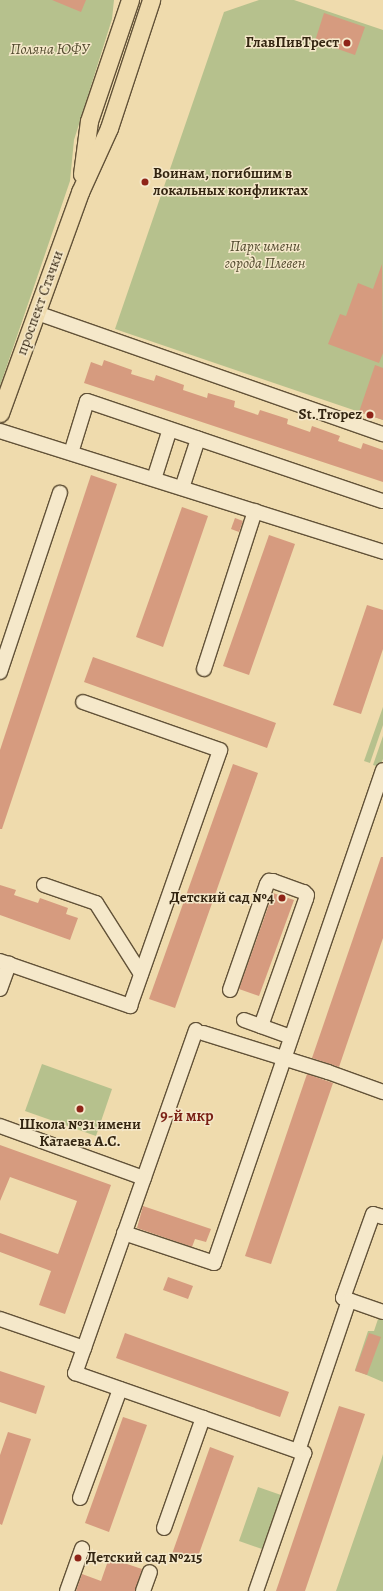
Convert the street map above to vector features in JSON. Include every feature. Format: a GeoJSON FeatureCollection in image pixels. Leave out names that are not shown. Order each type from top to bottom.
{"type":"FeatureCollection","features":[{"type":"Feature","properties":{"kind":"main road","name":"проспект Стачки"},"geometry":{"type":"LineString","coordinates":[[80,192],[89,120],[130,0]]}},
{"type":"Feature","properties":{"kind":"main road","name":"проспект Стачки"},"geometry":{"type":"LineString","coordinates":[[1,405],[37,313],[80,192],[109,128],[151,0]]}},
{"type":"Feature","properties":{"kind":"main road"},"geometry":{"type":"LineString","coordinates":[[142,25],[164,0]]}},
{"type":"Feature","properties":{"kind":"lane"},"geometry":{"type":"LineString","coordinates":[[37,313],[383,434]]}},
{"type":"Feature","properties":{"kind":"lane"},"geometry":{"type":"LineString","coordinates":[[71,453],[87,401],[383,501]]}},
{"type":"Feature","properties":{"kind":"lane"},"geometry":{"type":"LineString","coordinates":[[154,479],[170,429]]}},
{"type":"Feature","properties":{"kind":"lane"},"geometry":{"type":"LineString","coordinates":[[0,431],[383,552]]}},
{"type":"Feature","properties":{"kind":"lane"},"geometry":{"type":"LineString","coordinates":[[182,488],[198,439]]}},
{"type":"Feature","properties":{"kind":"lane"},"geometry":{"type":"LineString","coordinates":[[0,672],[60,493]]}},
{"type":"Feature","properties":{"kind":"lane"},"geometry":{"type":"LineString","coordinates":[[204,669],[255,511]]}},
{"type":"Feature","properties":{"kind":"lane"},"geometry":{"type":"LineString","coordinates":[[0,989],[4,962],[130,1006],[220,750],[83,702]]}},
{"type":"Feature","properties":{"kind":"lane"},"geometry":{"type":"LineString","coordinates":[[124,1233],[214,1263],[383,770]]}},
{"type":"Feature","properties":{"kind":"lane"},"geometry":{"type":"LineString","coordinates":[[230,990],[269,881],[304,892],[306,899],[261,1026]]}},
{"type":"Feature","properties":{"kind":"lane"},"geometry":{"type":"LineString","coordinates":[[44,885],[96,903],[141,974]]}},
{"type":"Feature","properties":{"kind":"lane"},"geometry":{"type":"LineString","coordinates":[[244,1020],[291,1037]]}},
{"type":"Feature","properties":{"kind":"lane"},"geometry":{"type":"LineString","coordinates":[[256,1591],[304,1453],[75,1373],[124,1233],[199,1031],[383,1092]]}},
{"type":"Feature","properties":{"kind":"lane"},"geometry":{"type":"LineString","coordinates":[[0,1126],[144,1178]]}},
{"type":"Feature","properties":{"kind":"lane"},"geometry":{"type":"LineString","coordinates":[[383,1217],[373,1214],[343,1298],[383,1312]]}},
{"type":"Feature","properties":{"kind":"lane"},"geometry":{"type":"LineString","coordinates":[[298,1451],[349,1300]]}},
{"type":"Feature","properties":{"kind":"lane"},"geometry":{"type":"LineString","coordinates":[[0,1319],[84,1348]]}},
{"type":"Feature","properties":{"kind":"lane"},"geometry":{"type":"LineString","coordinates":[[80,1498],[120,1389]]}},
{"type":"Feature","properties":{"kind":"lane"},"geometry":{"type":"LineString","coordinates":[[164,1528],[203,1418]]}},
{"type":"Feature","properties":{"kind":"lane"},"geometry":{"type":"LineString","coordinates":[[67,1591],[82,1549]]}},
{"type":"Feature","properties":{"kind":"lane"},"geometry":{"type":"LineString","coordinates":[[143,1591],[150,1572]]}},
{"type":"Feature","properties":{"kind":"green space","name":"Поляна ЮФУ"},"geometry":{"type":"Polygon","coordinates":[[[0,0],[114,0],[112,19],[74,140],[70,181],[0,386],[0,0]]]}},
{"type":"Feature","properties":{"kind":"green space","name":"Парк имени города Плевен"},"geometry":{"type":"Polygon","coordinates":[[[259,0],[294,0],[383,30],[383,420],[115,329],[224,12],[259,0]]]}},
{"type":"Feature","properties":{"kind":"green space"},"geometry":{"type":"Polygon","coordinates":[[[383,707],[383,725],[370,763],[364,761],[383,707]]]}},
{"type":"Feature","properties":{"kind":"green space"},"geometry":{"type":"Polygon","coordinates":[[[383,736],[383,759],[380,767],[373,765],[383,736]]]}},
{"type":"Feature","properties":{"kind":"green space"},"geometry":{"type":"Polygon","coordinates":[[[42,1064],[112,1089],[96,1136],[25,1111],[42,1064]]]}},
{"type":"Feature","properties":{"kind":"green space"},"geometry":{"type":"Polygon","coordinates":[[[381,1310],[383,1311],[383,1382],[355,1370],[368,1331],[374,1331],[381,1310]]]}},
{"type":"Feature","properties":{"kind":"green space"},"geometry":{"type":"Polygon","coordinates":[[[383,1454],[383,1591],[336,1591],[381,1461],[383,1454]]]}},
{"type":"Feature","properties":{"kind":"green space"},"geometry":{"type":"Polygon","coordinates":[[[258,1487],[281,1495],[262,1549],[239,1541],[258,1487]]]}},
{"type":"Feature","properties":{"kind":"building"},"geometry":{"type":"Polygon","coordinates":[[[52,0],[86,0],[81,12],[52,0]]]}},
{"type":"Feature","properties":{"kind":"building"},"geometry":{"type":"Polygon","coordinates":[[[324,13],[365,27],[355,55],[315,41],[324,13]]]}},
{"type":"Feature","properties":{"kind":"building"},"geometry":{"type":"Polygon","coordinates":[[[382,264],[383,353],[379,363],[328,344],[340,314],[346,316],[358,283],[373,289],[382,264]]]}},
{"type":"Feature","properties":{"kind":"building"},"geometry":{"type":"Polygon","coordinates":[[[104,360],[132,370],[131,374],[154,381],[156,375],[184,385],[183,390],[207,398],[208,393],[235,401],[234,407],[258,415],[260,410],[288,419],[287,424],[310,432],[312,426],[340,436],[338,441],[361,449],[363,443],[383,450],[383,482],[84,383],[91,362],[102,366],[104,360]]]}},
{"type":"Feature","properties":{"kind":"building"},"geometry":{"type":"Polygon","coordinates":[[[375,365],[383,368],[383,420],[359,412],[375,365]]]}},
{"type":"Feature","properties":{"kind":"building"},"geometry":{"type":"Polygon","coordinates":[[[91,475],[117,484],[2,829],[0,829],[0,750],[91,475]]]}},
{"type":"Feature","properties":{"kind":"building"},"geometry":{"type":"Polygon","coordinates":[[[182,507],[208,516],[163,647],[136,637],[182,507]]]}},
{"type":"Feature","properties":{"kind":"building"},"geometry":{"type":"Polygon","coordinates":[[[235,518],[243,521],[239,532],[231,529],[235,518]]]}},
{"type":"Feature","properties":{"kind":"building"},"geometry":{"type":"Polygon","coordinates":[[[269,535],[295,544],[249,675],[223,666],[269,535]]]}},
{"type":"Feature","properties":{"kind":"building"},"geometry":{"type":"Polygon","coordinates":[[[367,605],[383,610],[383,649],[361,714],[333,705],[367,605]]]}},
{"type":"Feature","properties":{"kind":"building"},"geometry":{"type":"Polygon","coordinates":[[[93,657],[276,723],[267,748],[84,682],[93,657]]]}},
{"type":"Feature","properties":{"kind":"building"},"geometry":{"type":"Polygon","coordinates":[[[233,764],[258,773],[175,1008],[149,999],[233,764]]]}},
{"type":"Feature","properties":{"kind":"building"},"geometry":{"type":"Polygon","coordinates":[[[381,857],[383,857],[383,938],[339,1067],[312,1058],[381,857]]]}},
{"type":"Feature","properties":{"kind":"building"},"geometry":{"type":"Polygon","coordinates":[[[0,885],[16,890],[14,895],[38,903],[40,898],[68,908],[66,914],[78,918],[70,940],[0,915],[0,885]]]}},
{"type":"Feature","properties":{"kind":"building"},"geometry":{"type":"Polygon","coordinates":[[[273,893],[294,900],[259,996],[239,989],[273,893]]]}},
{"type":"Feature","properties":{"kind":"building"},"geometry":{"type":"Polygon","coordinates":[[[307,1074],[333,1083],[271,1264],[245,1256],[307,1074]]]}},
{"type":"Feature","properties":{"kind":"building"},"geometry":{"type":"Polygon","coordinates":[[[0,1145],[111,1185],[65,1314],[39,1305],[51,1271],[0,1252],[0,1233],[58,1254],[77,1201],[10,1177],[0,1201],[0,1145]]]}},
{"type":"Feature","properties":{"kind":"building"},"geometry":{"type":"Polygon","coordinates":[[[143,1206],[211,1229],[206,1242],[195,1239],[192,1247],[137,1228],[143,1206]]]}},
{"type":"Feature","properties":{"kind":"building"},"geometry":{"type":"Polygon","coordinates":[[[168,1277],[193,1286],[188,1299],[163,1290],[168,1277]]]}},
{"type":"Feature","properties":{"kind":"building"},"geometry":{"type":"Polygon","coordinates":[[[125,1333],[289,1392],[280,1417],[116,1358],[125,1333]]]}},
{"type":"Feature","properties":{"kind":"building"},"geometry":{"type":"Polygon","coordinates":[[[369,1333],[381,1337],[367,1375],[355,1371],[369,1333]]]}},
{"type":"Feature","properties":{"kind":"building"},"geometry":{"type":"Polygon","coordinates":[[[0,1371],[45,1386],[36,1414],[0,1402],[0,1371]]]}},
{"type":"Feature","properties":{"kind":"building"},"geometry":{"type":"Polygon","coordinates":[[[339,1406],[365,1414],[305,1591],[276,1591],[339,1406]]]}},
{"type":"Feature","properties":{"kind":"building"},"geometry":{"type":"Polygon","coordinates":[[[123,1417],[147,1425],[109,1532],[85,1523],[123,1417]]]}},
{"type":"Feature","properties":{"kind":"building"},"geometry":{"type":"Polygon","coordinates":[[[8,1432],[31,1439],[2,1525],[0,1524],[0,1455],[8,1432]]]}},
{"type":"Feature","properties":{"kind":"building"},"geometry":{"type":"Polygon","coordinates":[[[210,1447],[234,1456],[196,1562],[172,1554],[210,1447]]]}},
{"type":"Feature","properties":{"kind":"building"},"geometry":{"type":"Polygon","coordinates":[[[109,1558],[142,1569],[135,1591],[76,1591],[82,1574],[101,1581],[109,1558]]]}},
{"type":"Feature","properties":{"kind":"place","name":"ГлавПивТрест"},"geometry":{"type":"Point","coordinates":[347,43]}},
{"type":"Feature","properties":{"kind":"place","name":"Воинам, погибшим в локальных конфликтах"},"geometry":{"type":"Point","coordinates":[145,182]}},
{"type":"Feature","properties":{"kind":"place","name":"St. Tropez"},"geometry":{"type":"Point","coordinates":[370,415]}},
{"type":"Feature","properties":{"kind":"place","name":"Детский сад №4"},"geometry":{"type":"Point","coordinates":[282,898]}},
{"type":"Feature","properties":{"kind":"place","name":"Школа №31 имени Катаева А.С."},"geometry":{"type":"Point","coordinates":[80,1109]}},
{"type":"Feature","properties":{"kind":"place","name":"Детский сад №215"},"geometry":{"type":"Point","coordinates":[78,1558]}},
{"type":"Feature","properties":{"kind":"district","name":"9-й мкр"},"geometry":{"type":"Point","coordinates":[187,1116]}}]}
